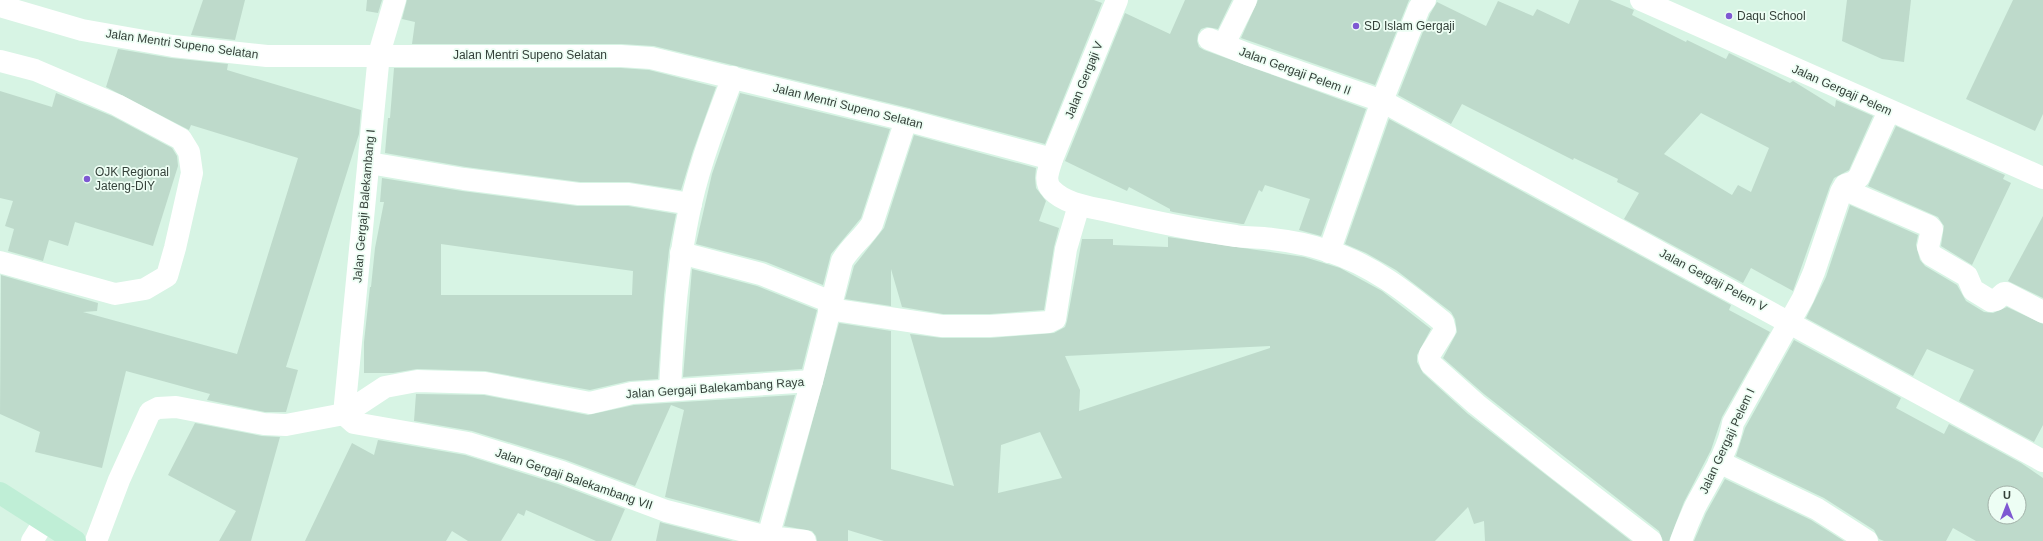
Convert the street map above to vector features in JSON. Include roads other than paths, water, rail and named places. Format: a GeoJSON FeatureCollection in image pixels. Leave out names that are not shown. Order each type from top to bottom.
{"type":"FeatureCollection","features":[{"type":"Feature","properties":{"kind":"main road"},"geometry":{"type":"LineString","coordinates":[[0,494],[75,541]]}},
{"type":"Feature","properties":{"kind":"street","name":"Jalan Gergaji Balekambang I"},"geometry":{"type":"LineString","coordinates":[[344,414],[379,54],[395,0]]}},
{"type":"Feature","properties":{"kind":"street","name":"Jalan Gergaji V"},"geometry":{"type":"LineString","coordinates":[[1117,0],[1052,159],[1047,174],[1047,183],[1051,190],[1059,196],[1079,205],[1161,224],[1236,236],[1294,242],[1329,252],[1371,268],[1392,281],[1444,322],[1444,330],[1430,354],[1431,364],[1530,448],[1651,541]]}},
{"type":"Feature","properties":{"kind":"street","name":"Jalan Gergaji Pelem II"},"geometry":{"type":"LineString","coordinates":[[1246,0],[1217,41],[1255,57],[1382,101]]}},
{"type":"Feature","properties":{"kind":"street"},"geometry":{"type":"LineString","coordinates":[[1329,252],[1382,101],[1419,8],[1425,0]]}},
{"type":"Feature","properties":{"kind":"street","name":"Jalan Gergaji Pelem"},"geometry":{"type":"LineString","coordinates":[[1641,0],[2043,178]]}},
{"type":"Feature","properties":{"kind":"street","name":"Jalan Mentri Supeno Selatan"},"geometry":{"type":"LineString","coordinates":[[0,6],[82,30],[173,46],[267,56],[379,54],[621,56],[666,61],[906,120],[1052,159]]}},
{"type":"Feature","properties":{"kind":"street"},"geometry":{"type":"LineString","coordinates":[[0,61],[35,70],[117,104],[180,139],[189,152],[192,173],[167,276],[145,289],[114,294],[0,262]]}},
{"type":"Feature","properties":{"kind":"street"},"geometry":{"type":"LineString","coordinates":[[670,390],[677,286],[681,253],[691,204],[703,158],[733,77]]}},
{"type":"Feature","properties":{"kind":"street","name":"Jalan Gergaji Pelem V"},"geometry":{"type":"LineString","coordinates":[[1382,101],[1789,321],[2043,461]]}},
{"type":"Feature","properties":{"kind":"street"},"geometry":{"type":"LineString","coordinates":[[1889,111],[1859,177],[1854,182],[1845,185],[1843,189],[1929,226],[1932,229],[1928,247],[1931,255],[1967,276],[1973,290],[1986,298],[1994,301],[2006,293],[2043,312]]}},
{"type":"Feature","properties":{"kind":"street"},"geometry":{"type":"LineString","coordinates":[[768,537],[812,381],[842,261],[848,250],[864,236],[872,224],[906,120]]}},
{"type":"Feature","properties":{"kind":"street"},"geometry":{"type":"LineString","coordinates":[[369,163],[464,179],[564,192],[629,194],[691,204]]}},
{"type":"Feature","properties":{"kind":"street","name":"Jalan Gergaji Pelem I"},"geometry":{"type":"LineString","coordinates":[[1681,541],[1695,508],[1719,462],[1732,432],[1733,423],[1803,298],[1814,272],[1843,189]]}},
{"type":"Feature","properties":{"kind":"street"},"geometry":{"type":"LineString","coordinates":[[681,253],[761,274],[830,305],[942,326],[990,326],[1049,322],[1056,319],[1066,249],[1079,205]]}},
{"type":"Feature","properties":{"kind":"street","name":"Jalan Gergaji Balekambang Raya"},"geometry":{"type":"LineString","coordinates":[[96,541],[119,480],[150,412],[158,408],[176,407],[264,424],[286,425],[344,414],[385,387],[416,381],[485,382],[590,403],[632,393],[812,381]]}},
{"type":"Feature","properties":{"kind":"street","name":"Jalan Gergaji Balekambang VII"},"geometry":{"type":"LineString","coordinates":[[344,414],[354,423],[468,443],[562,472],[666,511],[768,537],[805,541]]}},
{"type":"Feature","properties":{"kind":"street"},"geometry":{"type":"LineString","coordinates":[[1719,462],[1817,509],[1866,541]]}},
{"type":"Feature","properties":{"kind":"street"},"geometry":{"type":"LineString","coordinates":[[32,541],[44,522]]}},
{"type":"Feature","properties":{"kind":"place","name":"Daqu School"},"geometry":{"type":"Point","coordinates":[1729,16]}},
{"type":"Feature","properties":{"kind":"place","name":"SD Islam Gergaji"},"geometry":{"type":"Point","coordinates":[1356,26]}},
{"type":"Feature","properties":{"kind":"place","name":"OJK Regional Jateng-DIY"},"geometry":{"type":"Point","coordinates":[87,179]}}]}
